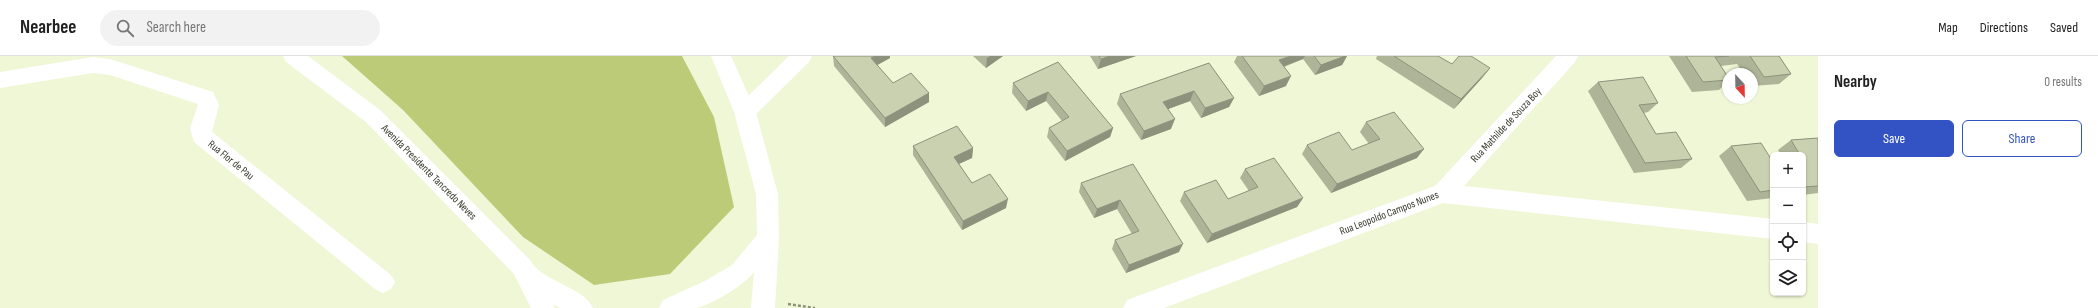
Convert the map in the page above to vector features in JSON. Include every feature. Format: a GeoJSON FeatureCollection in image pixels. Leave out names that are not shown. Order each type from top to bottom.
{"type":"FeatureCollection","features":[{"type":"Feature","properties":{"kind":"street","name":"Avenida Presidente Tancredo Neves"},"geometry":{"type":"LineString","coordinates":[[293,56],[373,116],[522,267],[543,308]]}},
{"type":"Feature","properties":{"kind":"street"},"geometry":{"type":"LineString","coordinates":[[721,56],[745,112],[767,194],[768,238],[763,308]]}},
{"type":"Feature","properties":{"kind":"street"},"geometry":{"type":"LineString","coordinates":[[745,112],[802,56]]}},
{"type":"Feature","properties":{"kind":"street","name":"Rua Mathilde de Souza Boy"},"geometry":{"type":"LineString","coordinates":[[1443,193],[1568,56]]}},
{"type":"Feature","properties":{"kind":"street","name":"Rua Flor de Pau"},"geometry":{"type":"LineString","coordinates":[[0,80],[93,66],[110,67],[206,98],[209,105],[201,129],[202,136],[383,282]]}},
{"type":"Feature","properties":{"kind":"street","name":"Rua Leopoldo Campos Nunes"},"geometry":{"type":"LineString","coordinates":[[1136,308],[1443,193],[1770,229]]}},
{"type":"Feature","properties":{"kind":"street"},"geometry":{"type":"LineString","coordinates":[[1806,232],[1818,234]]}},
{"type":"Feature","properties":{"kind":"street"},"geometry":{"type":"LineString","coordinates":[[671,308],[713,290],[740,272],[768,238]]}},
{"type":"Feature","properties":{"kind":"street"},"geometry":{"type":"LineString","coordinates":[[522,267],[538,283],[582,308]]}},
{"type":"Feature","properties":{"kind":"green space"},"geometry":{"type":"Polygon","coordinates":[[[342,56],[682,56],[714,117],[734,207],[670,274],[594,285],[523,237],[403,110],[342,56]]]}},
{"type":"Feature","properties":{"kind":"building"},"geometry":{"type":"Polygon","coordinates":[[[833,56],[875,56],[871,58],[893,83],[911,73],[929,93],[885,118],[833,56]]]}},
{"type":"Feature","properties":{"kind":"building"},"geometry":{"type":"Polygon","coordinates":[[[1099,56],[1110,56],[1101,59],[1099,56]]]}},
{"type":"Feature","properties":{"kind":"building"},"geometry":{"type":"Polygon","coordinates":[[[1242,56],[1291,56],[1279,60],[1291,76],[1264,86],[1242,56]]]}},
{"type":"Feature","properties":{"kind":"building"},"geometry":{"type":"Polygon","coordinates":[[[1314,56],[1345,56],[1321,65],[1314,56]]]}},
{"type":"Feature","properties":{"kind":"building"},"geometry":{"type":"Polygon","coordinates":[[[1394,56],[1438,56],[1452,64],[1459,56],[1471,56],[1490,68],[1461,99],[1394,56]]]}},
{"type":"Feature","properties":{"kind":"building"},"geometry":{"type":"Polygon","coordinates":[[[1686,56],[1729,56],[1715,57],[1722,68],[1722,80],[1703,82],[1686,56]]]}},
{"type":"Feature","properties":{"kind":"building"},"geometry":{"type":"Polygon","coordinates":[[[1750,56],[1779,56],[1791,74],[1764,77],[1750,56]]]}},
{"type":"Feature","properties":{"kind":"building"},"geometry":{"type":"Polygon","coordinates":[[[1058,62],[1113,128],[1067,151],[1049,128],[1069,117],[1048,92],[1028,101],[1013,83],[1058,62]]]}},
{"type":"Feature","properties":{"kind":"building"},"geometry":{"type":"Polygon","coordinates":[[[1209,63],[1234,98],[1205,108],[1194,91],[1163,102],[1175,119],[1144,131],[1120,94],[1209,63]]]}},
{"type":"Feature","properties":{"kind":"building"},"geometry":{"type":"Polygon","coordinates":[[[1643,77],[1658,103],[1639,105],[1656,134],[1676,132],[1692,159],[1645,163],[1598,82],[1643,77]]]}},
{"type":"Feature","properties":{"kind":"building"},"geometry":{"type":"Polygon","coordinates":[[[1394,112],[1424,149],[1337,184],[1307,145],[1339,132],[1352,150],[1380,139],[1366,122],[1394,112]]]}},
{"type":"Feature","properties":{"kind":"building"},"geometry":{"type":"Polygon","coordinates":[[[957,126],[973,148],[954,157],[972,183],[990,174],[1008,199],[963,221],[913,146],[957,126]]]}},
{"type":"Feature","properties":{"kind":"building"},"geometry":{"type":"Polygon","coordinates":[[[1818,138],[1818,186],[1806,187],[1806,152],[1798,152],[1791,140],[1818,138]]]}},
{"type":"Feature","properties":{"kind":"building"},"geometry":{"type":"Polygon","coordinates":[[[1761,143],[1770,157],[1770,190],[1760,192],[1731,146],[1761,143]]]}},
{"type":"Feature","properties":{"kind":"building"},"geometry":{"type":"Polygon","coordinates":[[[1274,158],[1303,198],[1212,234],[1184,192],[1216,180],[1228,199],[1258,187],[1245,169],[1274,158]]]}},
{"type":"Feature","properties":{"kind":"building"},"geometry":{"type":"Polygon","coordinates":[[[1133,164],[1183,244],[1129,265],[1115,240],[1139,231],[1120,200],[1097,209],[1081,183],[1133,164]]]}}]}
